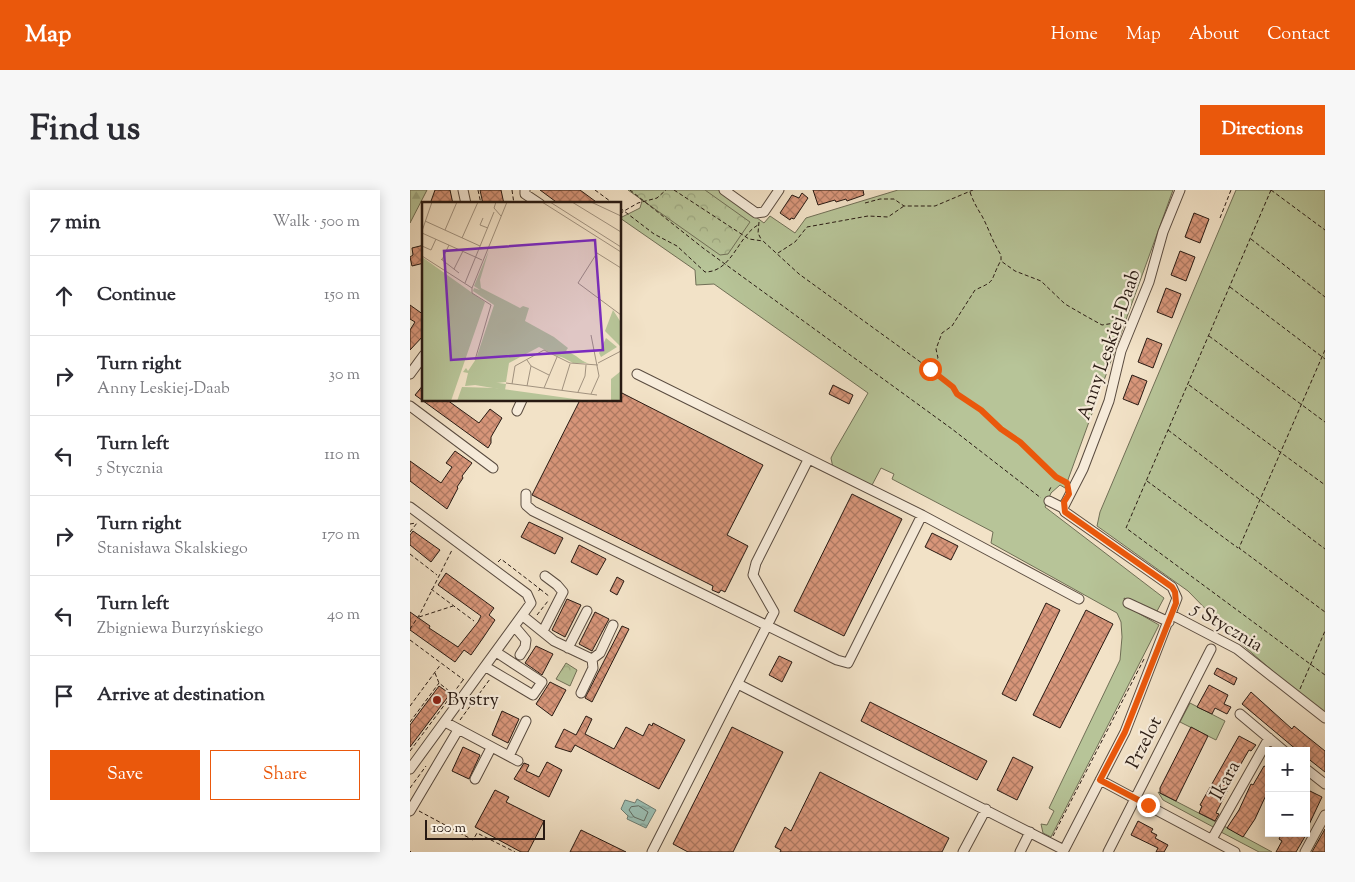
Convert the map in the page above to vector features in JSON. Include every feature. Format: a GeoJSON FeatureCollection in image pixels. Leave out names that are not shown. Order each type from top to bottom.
{"type":"FeatureCollection","features":[{"type":"Feature","properties":{"kind":"street"},"geometry":{"type":"LineString","coordinates":[[525,190],[525,194],[537,202]]}},
{"type":"Feature","properties":{"kind":"street"},"geometry":{"type":"LineString","coordinates":[[724,190],[756,213],[764,212],[779,190]]}},
{"type":"Feature","properties":{"kind":"street","name":"Anny Leskiej-Daab"},"geometry":{"type":"LineString","coordinates":[[1063,508],[1083,469],[1109,402],[1121,351],[1149,282],[1163,232],[1180,190]]}},
{"type":"Feature","properties":{"kind":"street"},"geometry":{"type":"LineString","coordinates":[[410,374],[422,358]]}},
{"type":"Feature","properties":{"kind":"street"},"geometry":{"type":"LineString","coordinates":[[637,374],[808,460],[922,514],[1079,599]]}},
{"type":"Feature","properties":{"kind":"street"},"geometry":{"type":"LineString","coordinates":[[517,411],[522,401]]}},
{"type":"Feature","properties":{"kind":"street"},"geometry":{"type":"LineString","coordinates":[[410,406],[493,468]]}},
{"type":"Feature","properties":{"kind":"street"},"geometry":{"type":"LineString","coordinates":[[652,852],[774,612],[757,587],[753,575],[754,569],[808,460]]}},
{"type":"Feature","properties":{"kind":"street"},"geometry":{"type":"LineString","coordinates":[[526,494],[526,505],[533,511],[837,660],[848,663],[922,514]]}},
{"type":"Feature","properties":{"kind":"street","name":"5 Stycznia"},"geometry":{"type":"LineString","coordinates":[[1046,500],[1063,508],[1065,512],[1172,587],[1177,598],[1170,619],[1237,649],[1296,693],[1325,718]]}},
{"type":"Feature","properties":{"kind":"street"},"geometry":{"type":"LineString","coordinates":[[410,507],[440,527],[531,599],[531,604],[523,616],[410,769]]}},
{"type":"Feature","properties":{"kind":"street"},"geometry":{"type":"LineString","coordinates":[[543,631],[563,592],[545,576]]}},
{"type":"Feature","properties":{"kind":"street"},"geometry":{"type":"LineString","coordinates":[[738,684],[986,809],[1064,851],[1125,732],[1170,619],[1128,603]]}},
{"type":"Feature","properties":{"kind":"street"},"geometry":{"type":"LineString","coordinates":[[568,648],[587,611]]}},
{"type":"Feature","properties":{"kind":"street"},"geometry":{"type":"LineString","coordinates":[[523,616],[568,648],[592,659]]}},
{"type":"Feature","properties":{"kind":"street"},"geometry":{"type":"LineString","coordinates":[[592,659],[600,652],[614,625]]}},
{"type":"Feature","properties":{"kind":"street"},"geometry":{"type":"LineString","coordinates":[[515,627],[526,640],[525,647],[520,654]]}},
{"type":"Feature","properties":{"kind":"street","name":"Przelot"},"geometry":{"type":"LineString","coordinates":[[1108,852],[1211,649]]}},
{"type":"Feature","properties":{"kind":"street"},"geometry":{"type":"LineString","coordinates":[[486,667],[533,695],[542,682],[496,652]]}},
{"type":"Feature","properties":{"kind":"street"},"geometry":{"type":"LineString","coordinates":[[581,693],[594,668],[592,659]]}},
{"type":"Feature","properties":{"kind":"street"},"geometry":{"type":"LineString","coordinates":[[1240,714],[1279,747]]}},
{"type":"Feature","properties":{"kind":"street"},"geometry":{"type":"LineString","coordinates":[[509,756],[526,721]]}},
{"type":"Feature","properties":{"kind":"street"},"geometry":{"type":"LineString","coordinates":[[445,722],[458,727],[491,748],[518,761]]}},
{"type":"Feature","properties":{"kind":"street"},"geometry":{"type":"LineString","coordinates":[[411,810],[458,727]]}},
{"type":"Feature","properties":{"kind":"street","name":"Ikara"},"geometry":{"type":"LineString","coordinates":[[1212,840],[1269,738]]}},
{"type":"Feature","properties":{"kind":"street"},"geometry":{"type":"LineString","coordinates":[[475,779],[491,748]]}},
{"type":"Feature","properties":{"kind":"street"},"geometry":{"type":"LineString","coordinates":[[1310,772],[1325,784]]}},
{"type":"Feature","properties":{"kind":"street"},"geometry":{"type":"LineString","coordinates":[[1100,780],[1235,852]]}},
{"type":"Feature","properties":{"kind":"street"},"geometry":{"type":"LineString","coordinates":[[963,852],[986,809]]}},
{"type":"Feature","properties":{"kind":"street"},"geometry":{"type":"LineString","coordinates":[[1305,852],[1325,815]]}},
{"type":"Feature","properties":{"kind":"street"},"geometry":{"type":"LineString","coordinates":[[1020,852],[1030,832]]}},
{"type":"Feature","properties":{"kind":"path"},"geometry":{"type":"LineString","coordinates":[[595,190],[611,202]]}},
{"type":"Feature","properties":{"kind":"path"},"geometry":{"type":"LineString","coordinates":[[630,190],[868,370],[952,429],[1046,500]]}},
{"type":"Feature","properties":{"kind":"path"},"geometry":{"type":"LineString","coordinates":[[621,214],[638,203],[657,198],[666,190]]}},
{"type":"Feature","properties":{"kind":"path"},"geometry":{"type":"LineString","coordinates":[[674,190],[745,236],[762,241],[799,274],[930,369],[953,387],[957,394],[1020,442],[1056,477],[1067,483],[1069,494]]}},
{"type":"Feature","properties":{"kind":"path"},"geometry":{"type":"LineString","coordinates":[[777,253],[795,242],[807,227],[868,216],[888,217],[904,206],[935,206],[973,190]]}},
{"type":"Feature","properties":{"kind":"path"},"geometry":{"type":"LineString","coordinates":[[1220,218],[1231,190]]}},
{"type":"Feature","properties":{"kind":"path"},"geometry":{"type":"LineString","coordinates":[[1325,230],[1271,190],[1126,528],[1325,675]]}},
{"type":"Feature","properties":{"kind":"path"},"geometry":{"type":"LineString","coordinates":[[930,369],[938,358],[936,349],[942,333],[952,326],[975,290],[989,285],[1001,261],[1001,254],[995,248],[994,241],[981,215],[975,208],[970,192]]}},
{"type":"Feature","properties":{"kind":"path"},"geometry":{"type":"LineString","coordinates":[[865,203],[880,199],[894,199],[904,206]]}},
{"type":"Feature","properties":{"kind":"path"},"geometry":{"type":"LineString","coordinates":[[621,209],[654,234],[677,246],[706,272],[710,272],[725,263],[745,236],[758,225]]}},
{"type":"Feature","properties":{"kind":"path"},"geometry":{"type":"LineString","coordinates":[[762,241],[758,233],[758,225],[764,212]]}},
{"type":"Feature","properties":{"kind":"path"},"geometry":{"type":"LineString","coordinates":[[1250,238],[1325,297]]}},
{"type":"Feature","properties":{"kind":"path"},"geometry":{"type":"LineString","coordinates":[[1001,261],[1015,271],[1042,281],[1065,304],[1084,315],[1102,324],[1115,323],[1130,329]]}},
{"type":"Feature","properties":{"kind":"path"},"geometry":{"type":"LineString","coordinates":[[1229,287],[1325,359]]}},
{"type":"Feature","properties":{"kind":"path"},"geometry":{"type":"LineString","coordinates":[[1209,335],[1325,422]]}},
{"type":"Feature","properties":{"kind":"path"},"geometry":{"type":"LineString","coordinates":[[1239,548],[1325,350]]}},
{"type":"Feature","properties":{"kind":"path"},"geometry":{"type":"LineString","coordinates":[[1188,384],[1325,485]]}},
{"type":"Feature","properties":{"kind":"path"},"geometry":{"type":"LineString","coordinates":[[1168,430],[1325,549]]}},
{"type":"Feature","properties":{"kind":"path"},"geometry":{"type":"LineString","coordinates":[[1146,481],[1325,612]]}},
{"type":"Feature","properties":{"kind":"path"},"geometry":{"type":"LineString","coordinates":[[410,532],[419,520]]}},
{"type":"Feature","properties":{"kind":"path"},"geometry":{"type":"LineString","coordinates":[[410,524],[417,522]]}},
{"type":"Feature","properties":{"kind":"path"},"geometry":{"type":"LineString","coordinates":[[410,628],[418,617],[451,551]]}},
{"type":"Feature","properties":{"kind":"path"},"geometry":{"type":"LineString","coordinates":[[410,554],[438,575]]}},
{"type":"Feature","properties":{"kind":"path"},"geometry":{"type":"LineString","coordinates":[[498,564],[501,559],[550,597],[534,620]]}},
{"type":"Feature","properties":{"kind":"path"},"geometry":{"type":"LineString","coordinates":[[431,589],[474,621]]}},
{"type":"Feature","properties":{"kind":"path"},"geometry":{"type":"LineString","coordinates":[[531,599],[540,589]]}},
{"type":"Feature","properties":{"kind":"path"},"geometry":{"type":"LineString","coordinates":[[418,617],[454,606]]}},
{"type":"Feature","properties":{"kind":"path"},"geometry":{"type":"LineString","coordinates":[[1296,693],[1325,631]]}},
{"type":"Feature","properties":{"kind":"path"},"geometry":{"type":"LineString","coordinates":[[410,640],[467,682]]}},
{"type":"Feature","properties":{"kind":"path"},"geometry":{"type":"LineString","coordinates":[[1050,842],[1147,653]]}},
{"type":"Feature","properties":{"kind":"path"},"geometry":{"type":"LineString","coordinates":[[410,706],[441,664]]}},
{"type":"Feature","properties":{"kind":"path"},"geometry":{"type":"LineString","coordinates":[[435,672],[439,683],[453,694]]}},
{"type":"Feature","properties":{"kind":"path"},"geometry":{"type":"LineString","coordinates":[[458,727],[494,675]]}},
{"type":"Feature","properties":{"kind":"path"},"geometry":{"type":"LineString","coordinates":[[410,751],[463,680]]}},
{"type":"Feature","properties":{"kind":"path"},"geometry":{"type":"LineString","coordinates":[[410,722],[439,683]]}},
{"type":"Feature","properties":{"kind":"path"},"geometry":{"type":"LineString","coordinates":[[411,810],[473,840],[477,833],[516,852]]}},
{"type":"Feature","properties":{"kind":"green space"},"geometry":{"type":"Polygon","coordinates":[[[410,190],[427,190],[410,223],[410,190]]]}},
{"type":"Feature","properties":{"kind":"green space"},"geometry":{"type":"Polygon","coordinates":[[[628,190],[705,190],[750,222],[728,254],[720,255],[628,190]]]}},
{"type":"Feature","properties":{"kind":"green space"},"geometry":{"type":"Polygon","coordinates":[[[633,190],[719,190],[764,223],[770,216],[795,233],[806,218],[898,190],[1173,190],[1065,488],[1060,485],[1051,493],[1045,507],[1164,598],[1156,613],[1124,598],[1126,606],[1159,625],[1051,837],[1043,833],[1041,824],[1047,825],[1054,811],[1049,808],[1120,660],[1122,637],[1121,622],[1117,613],[991,543],[993,532],[892,479],[894,474],[881,468],[871,487],[833,468],[831,458],[868,393],[714,284],[696,285],[695,270],[621,219],[640,208],[642,201],[633,190]]]}},
{"type":"Feature","properties":{"kind":"green space"},"geometry":{"type":"Polygon","coordinates":[[[1236,190],[1325,190],[1325,716],[1231,635],[1188,591],[1097,526],[1100,512],[1236,190]]]}},
{"type":"Feature","properties":{"kind":"green space"},"geometry":{"type":"Polygon","coordinates":[[[566,663],[577,670],[570,686],[556,679],[566,663]]]}},
{"type":"Feature","properties":{"kind":"green space"},"geometry":{"type":"Polygon","coordinates":[[[1190,703],[1225,721],[1216,740],[1180,722],[1190,703]]]}},
{"type":"Feature","properties":{"kind":"green space"},"geometry":{"type":"Polygon","coordinates":[[[1158,792],[1218,823],[1215,828],[1163,800],[1158,792]]]}},
{"type":"Feature","properties":{"kind":"green space"},"geometry":{"type":"Polygon","coordinates":[[[1224,826],[1272,852],[1259,852],[1221,832],[1224,826]]]}},
{"type":"Feature","properties":{"kind":"water"},"geometry":{"type":"Polygon","coordinates":[[[637,799],[656,810],[646,828],[627,819],[628,816],[621,809],[625,800],[635,803],[637,799]]]}},
{"type":"Feature","properties":{"kind":"building"},"geometry":{"type":"Polygon","coordinates":[[[435,190],[450,190],[453,202],[431,202],[435,190]]]}},
{"type":"Feature","properties":{"kind":"building"},"geometry":{"type":"Polygon","coordinates":[[[480,190],[501,190],[504,202],[483,202],[480,190]]]}},
{"type":"Feature","properties":{"kind":"building"},"geometry":{"type":"Polygon","coordinates":[[[540,190],[580,190],[596,202],[556,202],[540,190]]]}},
{"type":"Feature","properties":{"kind":"building"},"geometry":{"type":"Polygon","coordinates":[[[813,190],[863,190],[864,195],[847,201],[846,199],[836,202],[835,200],[818,205],[813,190]]]}},
{"type":"Feature","properties":{"kind":"building"},"geometry":{"type":"Polygon","coordinates":[[[802,193],[808,198],[794,219],[791,218],[790,220],[780,213],[792,195],[799,198],[802,193]]]}},
{"type":"Feature","properties":{"kind":"building"},"geometry":{"type":"Polygon","coordinates":[[[1194,213],[1209,219],[1200,243],[1185,237],[1194,213]]]}},
{"type":"Feature","properties":{"kind":"building"},"geometry":{"type":"Polygon","coordinates":[[[422,246],[422,264],[412,266],[410,257],[413,255],[412,248],[422,246]]]}},
{"type":"Feature","properties":{"kind":"building"},"geometry":{"type":"Polygon","coordinates":[[[1180,251],[1195,257],[1186,281],[1171,275],[1180,251]]]}},
{"type":"Feature","properties":{"kind":"building"},"geometry":{"type":"Polygon","coordinates":[[[1166,288],[1181,294],[1172,318],[1157,312],[1166,288]]]}},
{"type":"Feature","properties":{"kind":"building"},"geometry":{"type":"Polygon","coordinates":[[[410,305],[422,314],[422,337],[410,350],[410,330],[415,322],[410,319],[410,305]]]}},
{"type":"Feature","properties":{"kind":"building"},"geometry":{"type":"Polygon","coordinates":[[[1147,338],[1162,344],[1153,368],[1138,362],[1147,338]]]}},
{"type":"Feature","properties":{"kind":"building"},"geometry":{"type":"Polygon","coordinates":[[[1132,375],[1147,381],[1138,405],[1123,399],[1132,375]]]}},
{"type":"Feature","properties":{"kind":"building"},"geometry":{"type":"Polygon","coordinates":[[[833,385],[853,395],[849,404],[829,394],[833,385]]]}},
{"type":"Feature","properties":{"kind":"building"},"geometry":{"type":"Polygon","coordinates":[[[422,386],[422,400],[415,395],[422,386]]]}},
{"type":"Feature","properties":{"kind":"building"},"geometry":{"type":"Polygon","coordinates":[[[621,393],[763,465],[727,535],[748,546],[725,592],[721,590],[719,593],[712,590],[713,586],[532,495],[579,401],[621,401],[621,393]]]}},
{"type":"Feature","properties":{"kind":"building"},"geometry":{"type":"Polygon","coordinates":[[[423,401],[448,401],[479,423],[490,409],[502,418],[491,437],[491,443],[488,448],[423,401]]]}},
{"type":"Feature","properties":{"kind":"building"},"geometry":{"type":"Polygon","coordinates":[[[455,451],[472,463],[462,476],[463,478],[447,509],[410,481],[410,461],[441,483],[452,467],[446,463],[455,451]]]}},
{"type":"Feature","properties":{"kind":"building"},"geometry":{"type":"Polygon","coordinates":[[[852,494],[902,519],[844,636],[794,611],[852,494]]]}},
{"type":"Feature","properties":{"kind":"building"},"geometry":{"type":"Polygon","coordinates":[[[529,522],[563,538],[555,554],[521,537],[529,522]]]}},
{"type":"Feature","properties":{"kind":"building"},"geometry":{"type":"Polygon","coordinates":[[[413,531],[440,550],[431,562],[410,545],[410,535],[413,531]]]}},
{"type":"Feature","properties":{"kind":"building"},"geometry":{"type":"Polygon","coordinates":[[[932,533],[958,546],[951,560],[925,547],[932,533]]]}},
{"type":"Feature","properties":{"kind":"building"},"geometry":{"type":"Polygon","coordinates":[[[579,545],[606,559],[597,575],[571,562],[579,545]]]}},
{"type":"Feature","properties":{"kind":"building"},"geometry":{"type":"Polygon","coordinates":[[[446,573],[494,608],[489,615],[495,620],[471,655],[464,650],[455,662],[410,630],[410,612],[430,626],[429,628],[458,647],[478,622],[481,616],[438,585],[446,573]]]}},
{"type":"Feature","properties":{"kind":"building"},"geometry":{"type":"Polygon","coordinates":[[[617,577],[624,581],[617,595],[610,591],[617,577]]]}},
{"type":"Feature","properties":{"kind":"building"},"geometry":{"type":"Polygon","coordinates":[[[567,599],[581,605],[565,637],[552,630],[567,599]]]}},
{"type":"Feature","properties":{"kind":"building"},"geometry":{"type":"Polygon","coordinates":[[[1046,603],[1060,610],[1016,701],[1002,694],[1046,603]]]}},
{"type":"Feature","properties":{"kind":"building"},"geometry":{"type":"Polygon","coordinates":[[[1086,610],[1113,624],[1060,728],[1033,715],[1086,610]]]}},
{"type":"Feature","properties":{"kind":"building"},"geometry":{"type":"Polygon","coordinates":[[[595,612],[609,619],[592,651],[579,644],[595,612]]]}},
{"type":"Feature","properties":{"kind":"building"},"geometry":{"type":"Polygon","coordinates":[[[622,626],[629,629],[592,702],[585,698],[622,626]]]}},
{"type":"Feature","properties":{"kind":"building"},"geometry":{"type":"Polygon","coordinates":[[[536,646],[553,654],[542,675],[525,663],[536,646]]]}},
{"type":"Feature","properties":{"kind":"building"},"geometry":{"type":"Polygon","coordinates":[[[779,656],[792,662],[782,682],[769,675],[779,656]]]}},
{"type":"Feature","properties":{"kind":"building"},"geometry":{"type":"Polygon","coordinates":[[[1217,668],[1237,678],[1234,685],[1214,674],[1217,668]]]}},
{"type":"Feature","properties":{"kind":"building"},"geometry":{"type":"Polygon","coordinates":[[[550,682],[566,690],[552,716],[536,704],[550,682]]]}},
{"type":"Feature","properties":{"kind":"building"},"geometry":{"type":"Polygon","coordinates":[[[1209,685],[1228,695],[1224,704],[1231,707],[1227,714],[1215,708],[1212,714],[1197,707],[1209,685]]]}},
{"type":"Feature","properties":{"kind":"building"},"geometry":{"type":"Polygon","coordinates":[[[439,686],[450,694],[410,747],[410,725],[439,686]]]}},
{"type":"Feature","properties":{"kind":"building"},"geometry":{"type":"Polygon","coordinates":[[[1251,692],[1292,729],[1294,726],[1325,751],[1325,772],[1310,760],[1310,747],[1293,747],[1242,704],[1251,692]]]}},
{"type":"Feature","properties":{"kind":"building"},"geometry":{"type":"Polygon","coordinates":[[[870,702],[987,761],[977,780],[861,721],[870,702]]]}},
{"type":"Feature","properties":{"kind":"building"},"geometry":{"type":"Polygon","coordinates":[[[502,711],[519,719],[508,743],[492,735],[502,711]]]}},
{"type":"Feature","properties":{"kind":"building"},"geometry":{"type":"Polygon","coordinates":[[[586,716],[592,719],[585,734],[614,749],[626,727],[643,736],[649,724],[652,726],[653,723],[685,740],[659,789],[575,745],[571,752],[555,747],[564,729],[576,735],[586,716]]]}},
{"type":"Feature","properties":{"kind":"building"},"geometry":{"type":"Polygon","coordinates":[[[732,727],[783,752],[733,852],[688,852],[673,844],[732,727]]]}},
{"type":"Feature","properties":{"kind":"building"},"geometry":{"type":"Polygon","coordinates":[[[1191,727],[1208,736],[1176,801],[1160,793],[1160,788],[1191,727]]]}},
{"type":"Feature","properties":{"kind":"building"},"geometry":{"type":"Polygon","coordinates":[[[1239,736],[1256,745],[1251,751],[1249,750],[1242,762],[1216,813],[1219,814],[1215,821],[1199,813],[1202,806],[1200,805],[1239,736]]]}},
{"type":"Feature","properties":{"kind":"building"},"geometry":{"type":"Polygon","coordinates":[[[463,747],[480,755],[469,779],[452,771],[463,747]]]}},
{"type":"Feature","properties":{"kind":"building"},"geometry":{"type":"Polygon","coordinates":[[[1013,757],[1033,767],[1017,800],[997,790],[1013,757]]]}},
{"type":"Feature","properties":{"kind":"building"},"geometry":{"type":"Polygon","coordinates":[[[547,762],[562,770],[549,797],[514,779],[524,763],[529,765],[526,771],[539,777],[547,762]]]}},
{"type":"Feature","properties":{"kind":"building"},"geometry":{"type":"Polygon","coordinates":[[[1265,766],[1265,797],[1255,819],[1243,837],[1227,828],[1239,810],[1251,784],[1253,785],[1265,766]]]}},
{"type":"Feature","properties":{"kind":"building"},"geometry":{"type":"Polygon","coordinates":[[[820,772],[949,838],[942,852],[780,852],[781,850],[775,847],[785,827],[791,831],[820,772]]]}},
{"type":"Feature","properties":{"kind":"building"},"geometry":{"type":"Polygon","coordinates":[[[495,790],[509,797],[506,802],[544,821],[528,852],[521,852],[475,827],[495,790]]]}},
{"type":"Feature","properties":{"kind":"building"},"geometry":{"type":"Polygon","coordinates":[[[1310,791],[1322,797],[1310,822],[1310,791]]]}},
{"type":"Feature","properties":{"kind":"building"},"geometry":{"type":"Polygon","coordinates":[[[1138,821],[1153,829],[1151,832],[1157,835],[1155,838],[1168,845],[1164,852],[1156,852],[1158,848],[1131,835],[1138,821]]]}},
{"type":"Feature","properties":{"kind":"building"},"geometry":{"type":"Polygon","coordinates":[[[1325,829],[1325,852],[1312,852],[1325,829]]]}},
{"type":"Feature","properties":{"kind":"building"},"geometry":{"type":"Polygon","coordinates":[[[581,830],[626,852],[570,852],[581,830]]]}},
{"type":"Feature","properties":{"kind":"building"},"geometry":{"type":"Polygon","coordinates":[[[1280,837],[1305,837],[1296,852],[1276,852],[1282,841],[1279,839],[1280,837]]]}},
{"type":"Feature","properties":{"kind":"place","name":"Bystry"},"geometry":{"type":"Point","coordinates":[437,700]}},
{"type":"Feature","properties":{"kind":"route"},"geometry":{"type":"LineString","coordinates":[[930,369],[953,387],[957,394],[961,395],[1001,429],[1020,442],[1052,471],[1056,477],[1067,483],[1069,494],[1064,502],[1063,508],[1065,512],[1172,587],[1175,592],[1176,603],[1125,732],[1100,780],[1148,805]]}}]}
